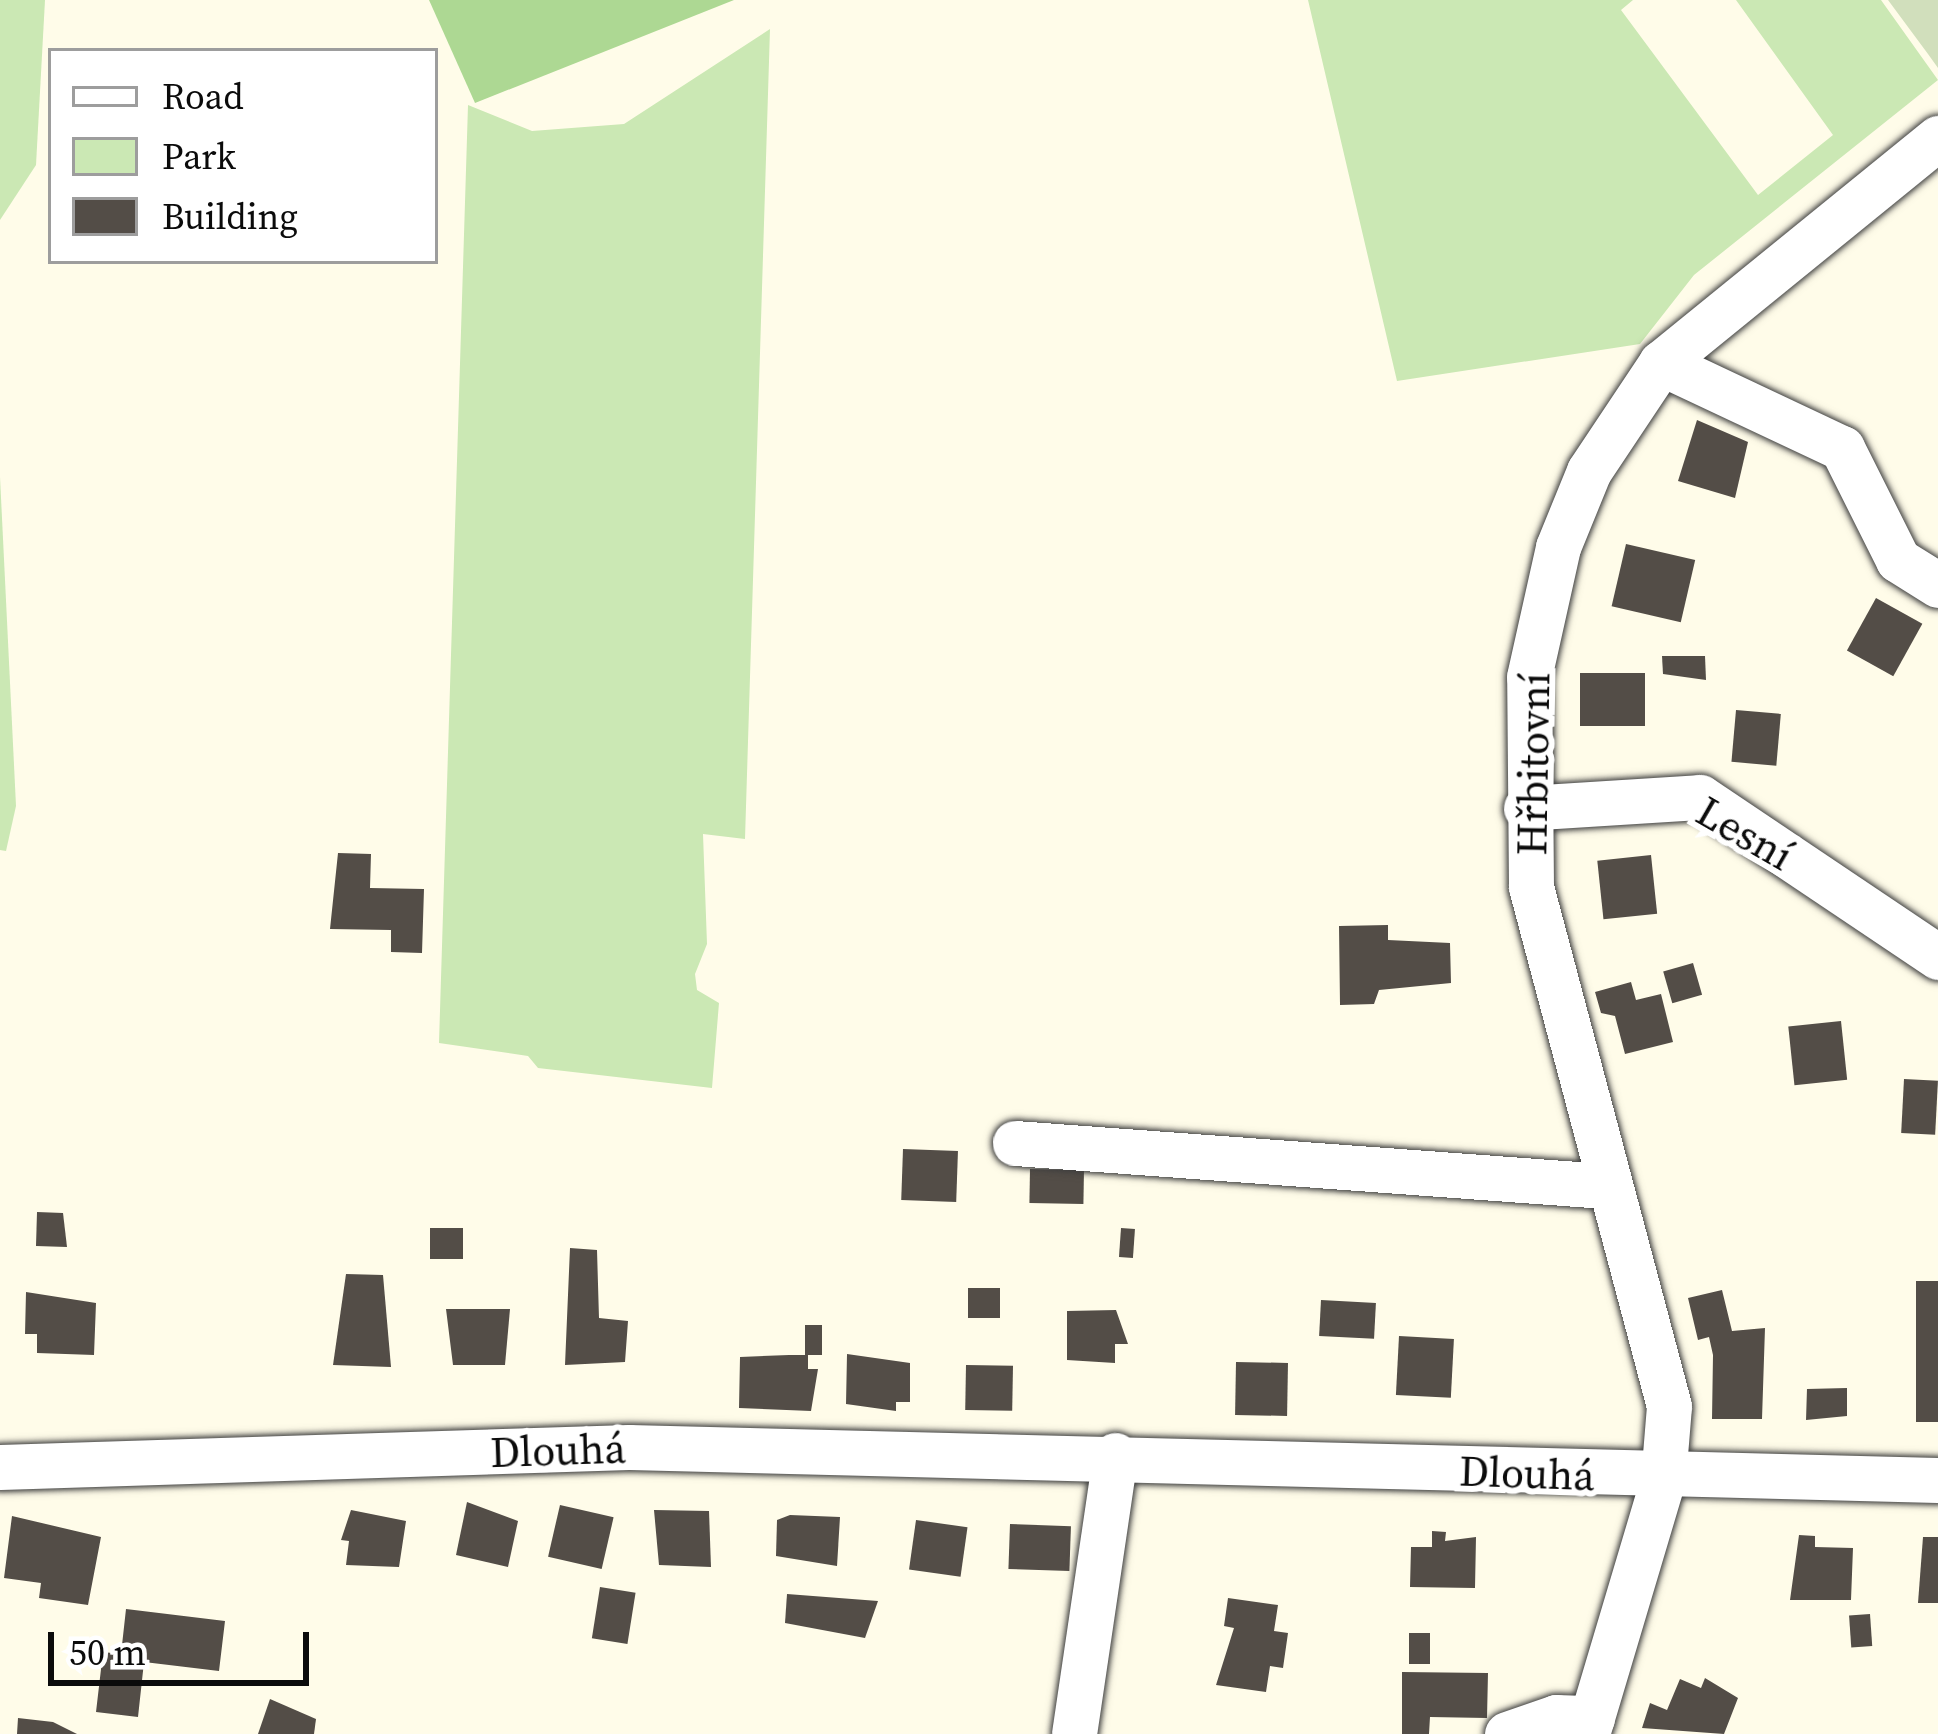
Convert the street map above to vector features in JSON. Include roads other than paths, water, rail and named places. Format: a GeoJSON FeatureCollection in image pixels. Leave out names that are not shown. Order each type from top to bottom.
{"type":"FeatureCollection","features":[{"type":"Feature","properties":{"kind":"street","name":"Hřbitovní"},"geometry":{"type":"LineString","coordinates":[[1589,1726],[1663,1479],[1670,1406],[1605,1186],[1532,887],[1526,808],[1529,676],[1558,547],[1589,471],[1661,363],[1938,137]]}},
{"type":"Feature","properties":{"kind":"street"},"geometry":{"type":"LineString","coordinates":[[1661,363],[1842,448],[1898,560],[1938,585]]}},
{"type":"Feature","properties":{"kind":"street","name":"Lesní"},"geometry":{"type":"LineString","coordinates":[[1526,808],[1700,797],[1938,957]]}},
{"type":"Feature","properties":{"kind":"street"},"geometry":{"type":"LineString","coordinates":[[1015,1143],[1605,1186]]}},
{"type":"Feature","properties":{"kind":"street","name":"Dlouhá"},"geometry":{"type":"LineString","coordinates":[[0,1467],[629,1448],[1115,1455],[1663,1479],[1938,1480]]}},
{"type":"Feature","properties":{"kind":"street"},"geometry":{"type":"LineString","coordinates":[[1074,1734],[1115,1455]]}},
{"type":"Feature","properties":{"kind":"street"},"geometry":{"type":"LineString","coordinates":[[0,1481],[0,1496]]}},
{"type":"Feature","properties":{"kind":"street"},"geometry":{"type":"LineString","coordinates":[[1507,1734],[1556,1717],[1589,1726]]}}]}
